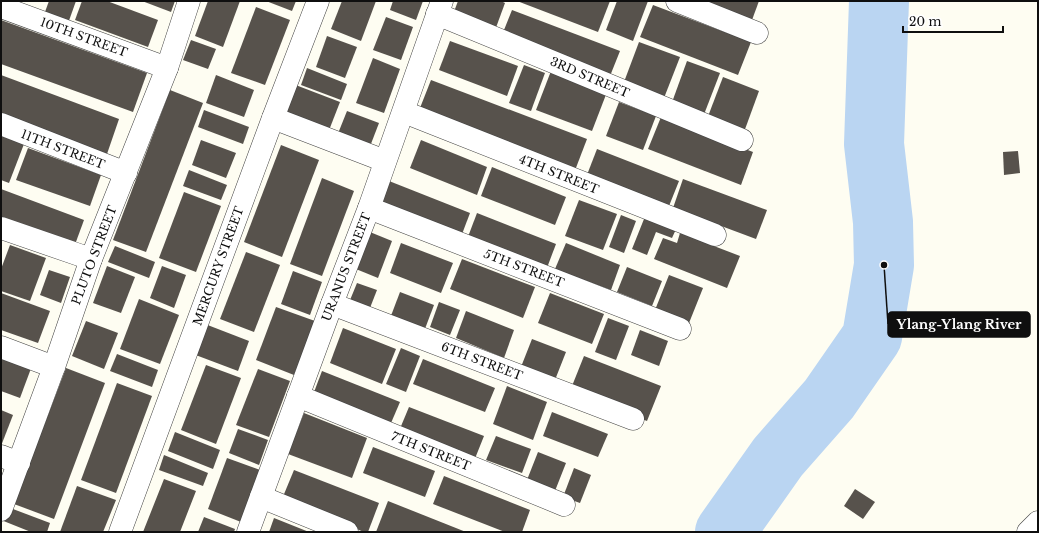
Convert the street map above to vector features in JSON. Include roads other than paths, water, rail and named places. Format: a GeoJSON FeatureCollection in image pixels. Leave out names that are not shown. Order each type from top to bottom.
{"type":"FeatureCollection","features":[{"type":"Feature","properties":{"kind":"street","name":"PLUTO STREET"},"geometry":{"type":"LineString","coordinates":[[1,510],[10,460],[54,367],[91,259],[167,68],[189,1]]}},
{"type":"Feature","properties":{"kind":"street","name":"MERCURY STREET"},"geometry":{"type":"LineString","coordinates":[[120,532],[273,118],[318,1]]}},
{"type":"Feature","properties":{"kind":"street"},"geometry":{"type":"LineString","coordinates":[[677,1],[757,33]]}},
{"type":"Feature","properties":{"kind":"street","name":"10TH STREET"},"geometry":{"type":"LineString","coordinates":[[1,7],[167,68]]}},
{"type":"Feature","properties":{"kind":"street","name":"URANUS STREET"},"geometry":{"type":"LineString","coordinates":[[248,532],[369,208],[440,7]]}},
{"type":"Feature","properties":{"kind":"street","name":"3RD STREET"},"geometry":{"type":"LineString","coordinates":[[440,7],[742,140]]}},
{"type":"Feature","properties":{"kind":"street","name":"4TH STREET"},"geometry":{"type":"LineString","coordinates":[[404,112],[715,235]]}},
{"type":"Feature","properties":{"kind":"street"},"geometry":{"type":"LineString","coordinates":[[273,118],[385,161]]}},
{"type":"Feature","properties":{"kind":"street","name":"11TH STREET"},"geometry":{"type":"LineString","coordinates":[[1,124],[126,173]]}},
{"type":"Feature","properties":{"kind":"street","name":"5TH STREET"},"geometry":{"type":"LineString","coordinates":[[369,208],[680,329]]}},
{"type":"Feature","properties":{"kind":"street"},"geometry":{"type":"LineString","coordinates":[[1,228],[91,259]]}},
{"type":"Feature","properties":{"kind":"street","name":"6TH STREET"},"geometry":{"type":"LineString","coordinates":[[332,304],[633,419]]}},
{"type":"Feature","properties":{"kind":"street"},"geometry":{"type":"LineString","coordinates":[[1,346],[54,367]]}},
{"type":"Feature","properties":{"kind":"street","name":"7TH STREET"},"geometry":{"type":"LineString","coordinates":[[298,396],[564,505]]}},
{"type":"Feature","properties":{"kind":"street"},"geometry":{"type":"LineString","coordinates":[[262,497],[346,532]]}},
{"type":"Feature","properties":{"kind":"street"},"geometry":{"type":"LineString","coordinates":[[1028,532],[1038,522]]}},
{"type":"Feature","properties":{"kind":"waterway"},"geometry":{"type":"LineString","coordinates":[[725,532],[778,457],[829,399],[872,337],[884,265],[883,222],[874,144],[879,1]]}},
{"type":"Feature","properties":{"kind":"place","name":"Ylang-Ylang River"},"geometry":{"type":"Point","coordinates":[884,265]}}]}
